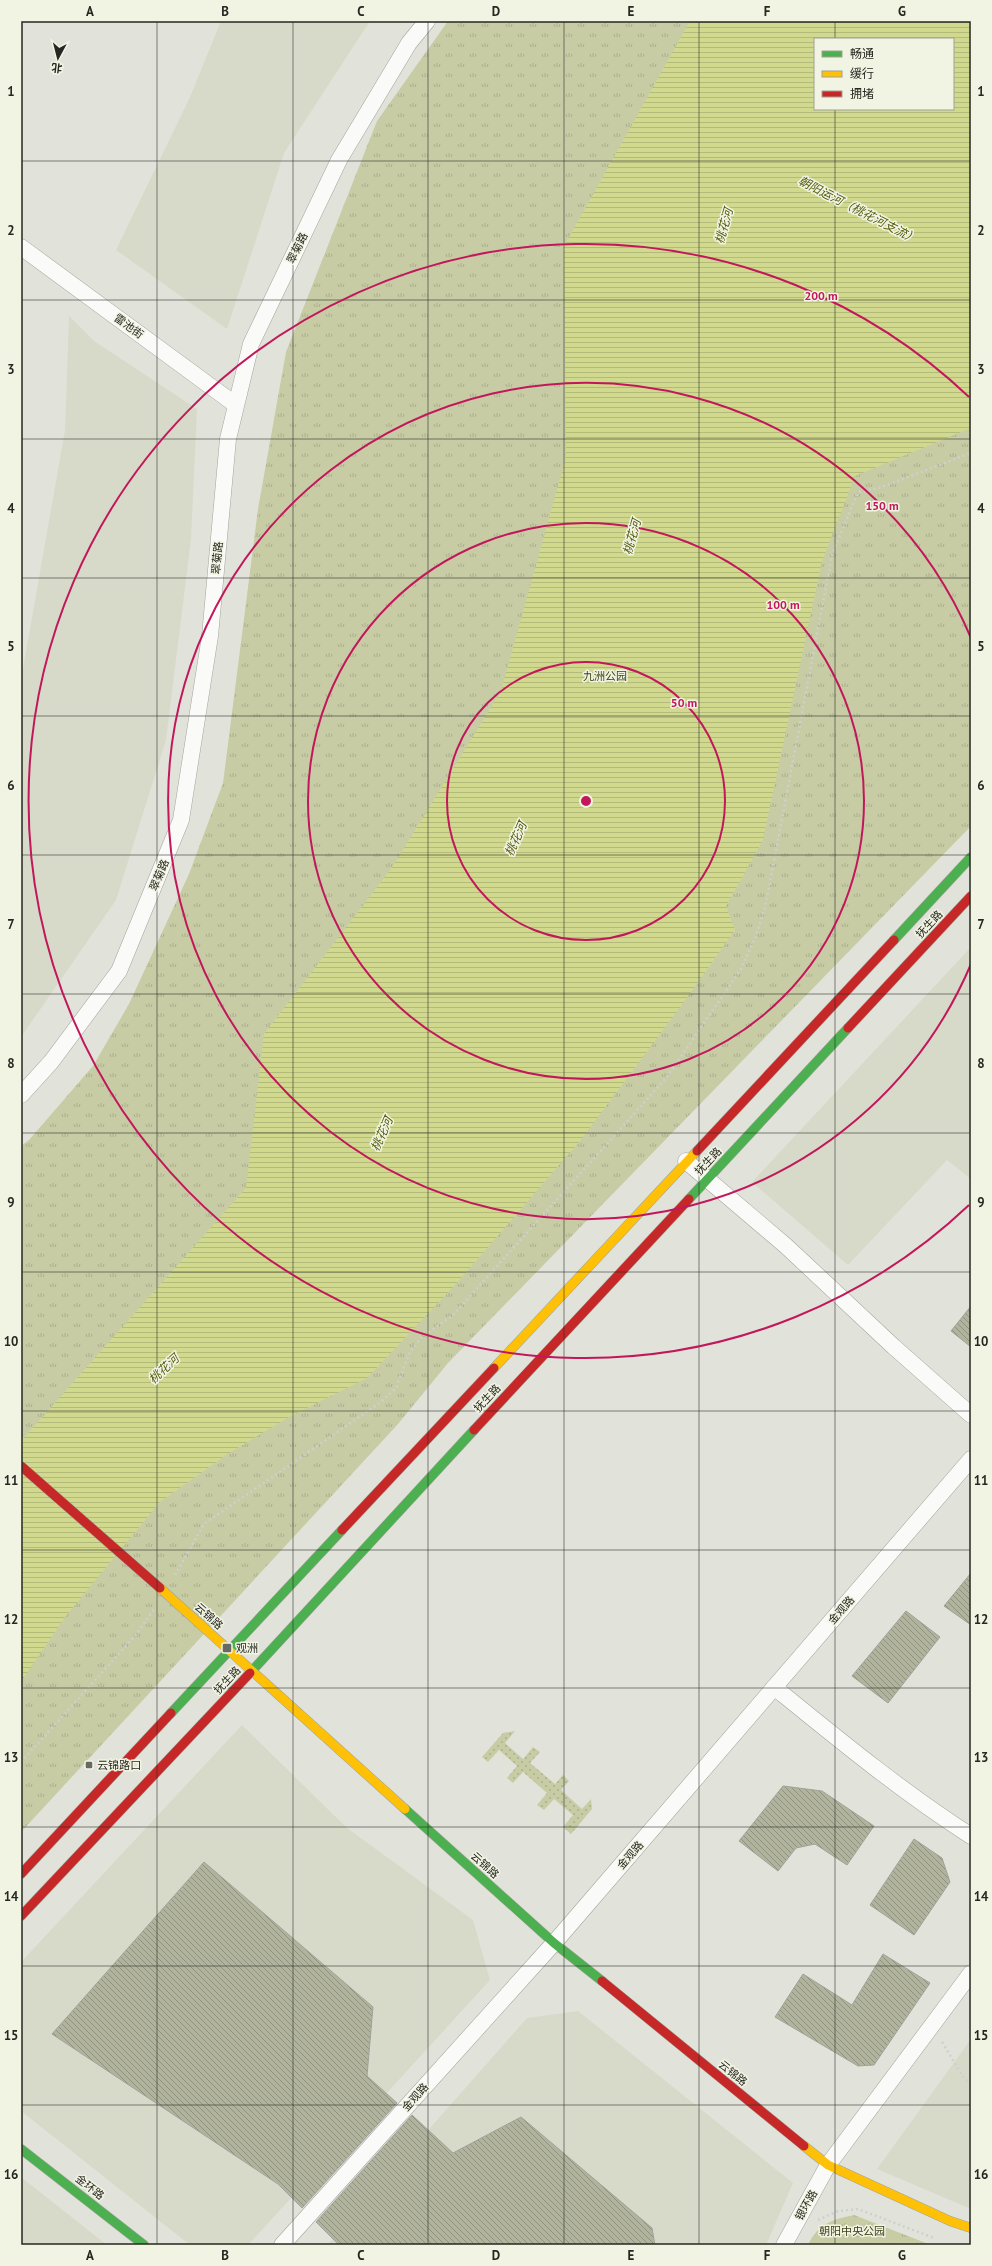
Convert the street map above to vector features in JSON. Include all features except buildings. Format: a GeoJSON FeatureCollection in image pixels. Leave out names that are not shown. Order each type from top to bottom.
{"type":"FeatureCollection","features":[{"type":"Feature","properties":{"kind":"main road","name":"抚生路"},"geometry":{"type":"LineString","coordinates":[[21,1874],[971,857]]}},
{"type":"Feature","properties":{"kind":"main road","name":"抚生路"},"geometry":{"type":"LineString","coordinates":[[21,1916],[252,1672],[260,1660],[971,896]]}},
{"type":"Feature","properties":{"kind":"main road","name":"云锦路"},"geometry":{"type":"LineString","coordinates":[[21,1466],[166,1592],[252,1672],[554,1943],[828,2165],[950,2221],[971,2228]]}},
{"type":"Feature","properties":{"kind":"main road","name":"金环路"},"geometry":{"type":"LineString","coordinates":[[21,2149],[142,2244]]}},
{"type":"Feature","properties":{"kind":"street","name":"翠菊路"},"geometry":{"type":"LineString","coordinates":[[21,1094],[52,1062],[119,971],[181,820],[210,636],[228,439],[251,344],[339,160],[409,43],[427,21]]}},
{"type":"Feature","properties":{"kind":"street","name":"雷池街"},"geometry":{"type":"LineString","coordinates":[[21,247],[236,404]]}},
{"type":"Feature","properties":{"kind":"street"},"geometry":{"type":"LineString","coordinates":[[686,1161],[786,1246],[894,1347],[971,1415]]}},
{"type":"Feature","properties":{"kind":"street","name":"金观路"},"geometry":{"type":"LineString","coordinates":[[282,2245],[554,1943],[971,1459]]}},
{"type":"Feature","properties":{"kind":"street"},"geometry":{"type":"LineString","coordinates":[[774,1687],[876,1769],[971,1836]]}},
{"type":"Feature","properties":{"kind":"street","name":"银环路"},"geometry":{"type":"LineString","coordinates":[[784,2245],[828,2165],[971,1973]]}},
{"type":"Feature","properties":{"kind":"path"},"geometry":{"type":"LineString","coordinates":[[21,1762],[135,1636],[166,1592],[204,1524],[381,1402],[396,1388],[410,1352],[422,1337],[452,1314],[667,1078],[741,969],[756,936],[766,903],[832,555],[858,492],[879,488],[971,454]]}},
{"type":"Feature","properties":{"kind":"path"},"geometry":{"type":"LineString","coordinates":[[932,2025],[965,2080],[971,2083]]}},
{"type":"Feature","properties":{"kind":"path"},"geometry":{"type":"LineString","coordinates":[[813,2226],[817,2220],[838,2212],[858,2209],[938,2240]]}},
{"type":"Feature","properties":{"kind":"shaded area"},"geometry":{"type":"Polygon","coordinates":[[[221,21],[370,21],[284,153],[227,329],[116,250],[190,97],[221,21]]]}},
{"type":"Feature","properties":{"kind":"shaded area"},"geometry":{"type":"Polygon","coordinates":[[[69,316],[94,341],[197,409],[191,539],[166,740],[116,900],[21,1037],[21,680],[65,430],[69,316]]]}},
{"type":"Feature","properties":{"kind":"shaded area"},"geometry":{"type":"Polygon","coordinates":[[[971,947],[971,1179],[947,1160],[848,1265],[752,1182],[971,947]]]}},
{"type":"Feature","properties":{"kind":"shaded area"},"geometry":{"type":"Polygon","coordinates":[[[242,1725],[347,1828],[473,1920],[490,1980],[248,2245],[190,2245],[21,2111],[21,1962],[242,1725]]]}},
{"type":"Feature","properties":{"kind":"shaded area"},"geometry":{"type":"Polygon","coordinates":[[[578,2011],[793,2183],[766,2245],[327,2245],[527,2018],[578,2011]]]}},
{"type":"Feature","properties":{"kind":"shaded area"},"geometry":{"type":"Polygon","coordinates":[[[971,2039],[971,2209],[877,2169],[971,2039]]]}},
{"type":"Feature","properties":{"kind":"shaded area"},"geometry":{"type":"Polygon","coordinates":[[[21,2177],[107,2245],[21,2245],[21,2177]]]}},
{"type":"Feature","properties":{"kind":"green space","name":"九洲公园"},"geometry":{"type":"Polygon","coordinates":[[[448,21],[971,21],[971,826],[448,1363],[398,1424],[21,1832],[21,1146],[29,1140],[93,1066],[129,1004],[189,874],[223,783],[258,509],[286,352],[377,121],[448,21]]]}},
{"type":"Feature","properties":{"kind":"green space"},"geometry":{"type":"Polygon","coordinates":[[[515,1731],[505,1743],[523,1759],[533,1747],[540,1752],[530,1763],[555,1784],[563,1775],[569,1781],[561,1790],[582,1809],[591,1799],[592,1809],[571,1834],[563,1827],[573,1815],[554,1799],[544,1810],[537,1805],[547,1793],[523,1772],[513,1783],[507,1778],[517,1766],[499,1750],[488,1762],[482,1757],[503,1733],[515,1731]]]}},
{"type":"Feature","properties":{"kind":"green space","name":"朝阳中央公园"},"geometry":{"type":"Polygon","coordinates":[[[854,2215],[931,2245],[808,2245],[821,2227],[832,2221],[854,2215]]]}},
{"type":"Feature","properties":{"kind":"water"},"geometry":{"type":"Polygon","coordinates":[[[690,21],[971,21],[971,428],[855,476],[822,561],[763,840],[726,906],[735,930],[681,1006],[580,1141],[455,1285],[367,1378],[289,1417],[226,1455],[160,1502],[65,1617],[21,1682],[21,1441],[246,1188],[264,1034],[391,869],[501,691],[566,457],[564,246],[690,21]]]}},
{"type":"Feature","properties":{"kind":"traffic: fast"},"geometry":{"type":"LineString","coordinates":[[894,940],[971,857]]}},
{"type":"Feature","properties":{"kind":"traffic: fast"},"geometry":{"type":"LineString","coordinates":[[689,1199],[848,1028]]}},
{"type":"Feature","properties":{"kind":"traffic: fast"},"geometry":{"type":"LineString","coordinates":[[250,1673],[474,1430]]}},
{"type":"Feature","properties":{"kind":"traffic: fast"},"geometry":{"type":"LineString","coordinates":[[171,1713],[342,1530]]}},
{"type":"Feature","properties":{"kind":"traffic: fast"},"geometry":{"type":"LineString","coordinates":[[405,1809],[554,1943],[602,1981]]}},
{"type":"Feature","properties":{"kind":"traffic: fast"},"geometry":{"type":"LineString","coordinates":[[21,2149],[144,2245]]}},
{"type":"Feature","properties":{"kind":"traffic: slow"},"geometry":{"type":"LineString","coordinates":[[494,1368],[697,1151]]}},
{"type":"Feature","properties":{"kind":"traffic: slow"},"geometry":{"type":"LineString","coordinates":[[160,1588],[405,1809]]}},
{"type":"Feature","properties":{"kind":"traffic: slow"},"geometry":{"type":"LineString","coordinates":[[804,2146],[828,2165],[950,2221],[971,2228]]}},
{"type":"Feature","properties":{"kind":"traffic: jam"},"geometry":{"type":"LineString","coordinates":[[848,1028],[971,896]]}},
{"type":"Feature","properties":{"kind":"traffic: jam"},"geometry":{"type":"LineString","coordinates":[[697,1151],[894,940]]}},
{"type":"Feature","properties":{"kind":"traffic: jam"},"geometry":{"type":"LineString","coordinates":[[474,1430],[689,1199]]}},
{"type":"Feature","properties":{"kind":"traffic: jam"},"geometry":{"type":"LineString","coordinates":[[342,1530],[494,1368]]}},
{"type":"Feature","properties":{"kind":"traffic: jam"},"geometry":{"type":"LineString","coordinates":[[21,1466],[160,1588]]}},
{"type":"Feature","properties":{"kind":"traffic: jam"},"geometry":{"type":"LineString","coordinates":[[21,1916],[250,1673]]}},
{"type":"Feature","properties":{"kind":"traffic: jam"},"geometry":{"type":"LineString","coordinates":[[21,1874],[171,1713]]}},
{"type":"Feature","properties":{"kind":"traffic: jam"},"geometry":{"type":"LineString","coordinates":[[602,1981],[804,2146]]}},
{"type":"Feature","properties":{"kind":"place","name":"观洲"},"geometry":{"type":"Point","coordinates":[227,1648]}},
{"type":"Feature","properties":{"kind":"place","name":"云锦路口"},"geometry":{"type":"Point","coordinates":[89,1765]}},
{"type":"Feature","properties":{"kind":"water label","name":"朝阳运河（桃花河支流）"},"geometry":{"type":"Point","coordinates":[858,210]}},
{"type":"Feature","properties":{"kind":"water label","name":"桃花河"},"geometry":{"type":"Point","coordinates":[724,226]}},
{"type":"Feature","properties":{"kind":"water label","name":"桃花河"},"geometry":{"type":"Point","coordinates":[632,537]}},
{"type":"Feature","properties":{"kind":"water label","name":"桃花河"},"geometry":{"type":"Point","coordinates":[516,839]}},
{"type":"Feature","properties":{"kind":"water label","name":"桃花河"},"geometry":{"type":"Point","coordinates":[382,1134]}},
{"type":"Feature","properties":{"kind":"water label","name":"桃花河"},"geometry":{"type":"Point","coordinates":[164,1369]}}]}
